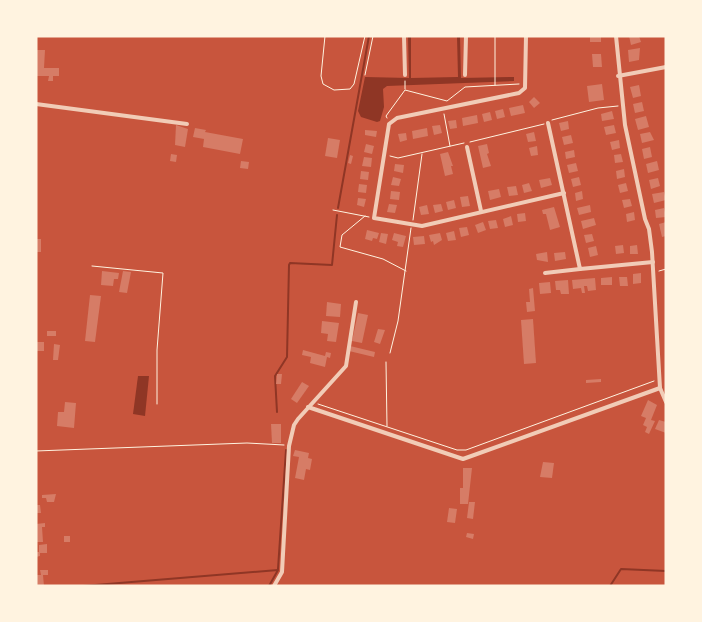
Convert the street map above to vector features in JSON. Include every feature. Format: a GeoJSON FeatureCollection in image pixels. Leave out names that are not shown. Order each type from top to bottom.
{"type":"FeatureCollection","features":[{"type":"Feature","properties":{"kind":"street"},"geometry":{"type":"LineString","coordinates":[[404,36],[405,75]]}},
{"type":"Feature","properties":{"kind":"street"},"geometry":{"type":"LineString","coordinates":[[465,75],[466,36]]}},
{"type":"Feature","properties":{"kind":"street"},"geometry":{"type":"LineString","coordinates":[[526,36],[526,84],[519,92],[397,118],[390,124],[374,218],[412,226],[422,226],[564,193]]}},
{"type":"Feature","properties":{"kind":"street"},"geometry":{"type":"LineString","coordinates":[[616,36],[618,76],[625,125],[645,219],[649,229],[654,272],[661,378],[660,388],[666,402]]}},
{"type":"Feature","properties":{"kind":"street"},"geometry":{"type":"LineString","coordinates":[[618,76],[666,67]]}},
{"type":"Feature","properties":{"kind":"street"},"geometry":{"type":"LineString","coordinates":[[36,104],[187,124]]}},
{"type":"Feature","properties":{"kind":"street"},"geometry":{"type":"LineString","coordinates":[[548,123],[580,269]]}},
{"type":"Feature","properties":{"kind":"street"},"geometry":{"type":"LineString","coordinates":[[467,147],[481,211]]}},
{"type":"Feature","properties":{"kind":"street"},"geometry":{"type":"LineString","coordinates":[[545,273],[653,262]]}},
{"type":"Feature","properties":{"kind":"street"},"geometry":{"type":"LineString","coordinates":[[274,586],[282,572],[290,446],[294,426],[308,407],[346,366],[356,302]]}},
{"type":"Feature","properties":{"kind":"street"},"geometry":{"type":"LineString","coordinates":[[308,407],[463,459],[660,388]]}},
{"type":"Feature","properties":{"kind":"path"},"geometry":{"type":"LineString","coordinates":[[325,36],[323,84],[334,90],[350,89],[354,84],[365,36]]}},
{"type":"Feature","properties":{"kind":"path"},"geometry":{"type":"LineString","coordinates":[[365,75],[373,36]]}},
{"type":"Feature","properties":{"kind":"path"},"geometry":{"type":"LineString","coordinates":[[495,36],[496,86]]}},
{"type":"Feature","properties":{"kind":"path"},"geometry":{"type":"LineString","coordinates":[[390,124],[386,116],[405,90],[405,75]]}},
{"type":"Feature","properties":{"kind":"path"},"geometry":{"type":"LineString","coordinates":[[465,75],[465,87]]}},
{"type":"Feature","properties":{"kind":"path"},"geometry":{"type":"LineString","coordinates":[[405,90],[446,101],[465,87],[526,84]]}},
{"type":"Feature","properties":{"kind":"path"},"geometry":{"type":"LineString","coordinates":[[384,154],[398,158],[536,127],[558,118],[598,108],[623,105]]}},
{"type":"Feature","properties":{"kind":"path"},"geometry":{"type":"LineString","coordinates":[[443,108],[450,146]]}},
{"type":"Feature","properties":{"kind":"path"},"geometry":{"type":"LineString","coordinates":[[390,353],[398,322],[407,271],[408,247],[422,153]]}},
{"type":"Feature","properties":{"kind":"path"},"geometry":{"type":"LineString","coordinates":[[333,210],[374,218]]}},
{"type":"Feature","properties":{"kind":"path"},"geometry":{"type":"LineString","coordinates":[[364,216],[342,235],[340,247],[383,259],[407,271]]}},
{"type":"Feature","properties":{"kind":"path"},"geometry":{"type":"LineString","coordinates":[[92,266],[163,274],[157,350],[157,404]]}},
{"type":"Feature","properties":{"kind":"path"},"geometry":{"type":"LineString","coordinates":[[654,272],[666,269]]}},
{"type":"Feature","properties":{"kind":"path"},"geometry":{"type":"LineString","coordinates":[[386,362],[387,427]]}},
{"type":"Feature","properties":{"kind":"path"},"geometry":{"type":"LineString","coordinates":[[313,402],[457,450],[466,450],[661,378]]}},
{"type":"Feature","properties":{"kind":"path"},"geometry":{"type":"LineString","coordinates":[[36,451],[247,443],[290,446]]}},
{"type":"Feature","properties":{"kind":"shaded area"},"geometry":{"type":"Polygon","coordinates":[[[408,36],[411,36],[411,78],[458,77],[457,36],[460,36],[461,78],[514,77],[514,81],[387,86],[383,89],[384,107],[380,121],[377,122],[361,117],[358,111],[365,77],[409,78],[408,36]]]}},
{"type":"Feature","properties":{"kind":"shaded area"},"geometry":{"type":"Polygon","coordinates":[[[138,376],[149,376],[145,416],[133,414],[138,376]]]}},
{"type":"Feature","properties":{"kind":"building"},"geometry":{"type":"Polygon","coordinates":[[[590,36],[601,36],[601,42],[590,42],[590,36]]]}},
{"type":"Feature","properties":{"kind":"building"},"geometry":{"type":"Polygon","coordinates":[[[629,36],[639,36],[641,42],[631,45],[629,36]]]}},
{"type":"Feature","properties":{"kind":"building"},"geometry":{"type":"Polygon","coordinates":[[[640,48],[639,60],[629,62],[628,50],[640,48]]]}},
{"type":"Feature","properties":{"kind":"building"},"geometry":{"type":"Polygon","coordinates":[[[36,50],[45,50],[44,68],[59,68],[59,76],[53,76],[53,81],[48,81],[49,76],[36,76],[36,50]]]}},
{"type":"Feature","properties":{"kind":"building"},"geometry":{"type":"Polygon","coordinates":[[[592,54],[601,54],[602,67],[593,67],[592,54]]]}},
{"type":"Feature","properties":{"kind":"building"},"geometry":{"type":"Polygon","coordinates":[[[602,84],[604,100],[589,102],[587,86],[602,84]]]}},
{"type":"Feature","properties":{"kind":"building"},"geometry":{"type":"Polygon","coordinates":[[[639,85],[641,96],[633,98],[630,87],[639,85]]]}},
{"type":"Feature","properties":{"kind":"building"},"geometry":{"type":"Polygon","coordinates":[[[534,97],[540,103],[534,108],[529,102],[534,97]]]}},
{"type":"Feature","properties":{"kind":"building"},"geometry":{"type":"Polygon","coordinates":[[[642,102],[644,111],[635,113],[633,104],[642,102]]]}},
{"type":"Feature","properties":{"kind":"building"},"geometry":{"type":"Polygon","coordinates":[[[523,105],[525,113],[511,116],[509,108],[523,105]]]}},
{"type":"Feature","properties":{"kind":"building"},"geometry":{"type":"Polygon","coordinates":[[[503,109],[505,117],[497,119],[495,111],[503,109]]]}},
{"type":"Feature","properties":{"kind":"building"},"geometry":{"type":"Polygon","coordinates":[[[612,111],[614,119],[602,121],[601,114],[612,111]]]}},
{"type":"Feature","properties":{"kind":"building"},"geometry":{"type":"Polygon","coordinates":[[[490,112],[492,120],[484,122],[482,114],[490,112]]]}},
{"type":"Feature","properties":{"kind":"building"},"geometry":{"type":"Polygon","coordinates":[[[477,115],[478,123],[463,126],[462,118],[477,115]]]}},
{"type":"Feature","properties":{"kind":"building"},"geometry":{"type":"Polygon","coordinates":[[[646,116],[649,127],[638,130],[635,119],[646,116]]]}},
{"type":"Feature","properties":{"kind":"building"},"geometry":{"type":"Polygon","coordinates":[[[456,120],[457,128],[450,129],[448,121],[456,120]]]}},
{"type":"Feature","properties":{"kind":"building"},"geometry":{"type":"Polygon","coordinates":[[[568,121],[569,129],[561,131],[559,123],[568,121]]]}},
{"type":"Feature","properties":{"kind":"building"},"geometry":{"type":"Polygon","coordinates":[[[176,125],[188,129],[185,147],[175,145],[176,125]]]}},
{"type":"Feature","properties":{"kind":"building"},"geometry":{"type":"Polygon","coordinates":[[[440,125],[442,133],[434,135],[432,126],[440,125]]]}},
{"type":"Feature","properties":{"kind":"building"},"geometry":{"type":"Polygon","coordinates":[[[614,125],[616,133],[606,135],[604,127],[614,125]]]}},
{"type":"Feature","properties":{"kind":"building"},"geometry":{"type":"Polygon","coordinates":[[[195,128],[206,130],[205,132],[243,139],[240,154],[203,147],[204,139],[193,137],[195,128]]]}},
{"type":"Feature","properties":{"kind":"building"},"geometry":{"type":"Polygon","coordinates":[[[427,128],[428,136],[413,139],[412,131],[427,128]]]}},
{"type":"Feature","properties":{"kind":"building"},"geometry":{"type":"Polygon","coordinates":[[[365,130],[377,131],[376,137],[365,135],[365,130]]]}},
{"type":"Feature","properties":{"kind":"building"},"geometry":{"type":"Polygon","coordinates":[[[534,132],[536,141],[528,142],[526,134],[534,132]]]}},
{"type":"Feature","properties":{"kind":"building"},"geometry":{"type":"Polygon","coordinates":[[[650,132],[654,140],[642,143],[640,134],[650,132]]]}},
{"type":"Feature","properties":{"kind":"building"},"geometry":{"type":"Polygon","coordinates":[[[406,133],[407,140],[400,142],[398,134],[406,133]]]}},
{"type":"Feature","properties":{"kind":"building"},"geometry":{"type":"Polygon","coordinates":[[[571,135],[573,143],[564,145],[562,137],[571,135]]]}},
{"type":"Feature","properties":{"kind":"building"},"geometry":{"type":"Polygon","coordinates":[[[328,138],[340,140],[337,158],[325,156],[328,138]]]}},
{"type":"Feature","properties":{"kind":"building"},"geometry":{"type":"Polygon","coordinates":[[[619,140],[620,148],[612,150],[610,142],[619,140]]]}},
{"type":"Feature","properties":{"kind":"building"},"geometry":{"type":"Polygon","coordinates":[[[366,144],[374,146],[372,154],[364,152],[366,144]]]}},
{"type":"Feature","properties":{"kind":"building"},"geometry":{"type":"Polygon","coordinates":[[[487,144],[489,153],[487,154],[491,166],[483,168],[478,146],[487,144]]]}},
{"type":"Feature","properties":{"kind":"building"},"geometry":{"type":"Polygon","coordinates":[[[537,146],[538,155],[531,156],[529,148],[537,146]]]}},
{"type":"Feature","properties":{"kind":"building"},"geometry":{"type":"Polygon","coordinates":[[[650,147],[652,157],[644,159],[642,149],[650,147]]]}},
{"type":"Feature","properties":{"kind":"building"},"geometry":{"type":"Polygon","coordinates":[[[574,150],[575,157],[566,159],[565,152],[574,150]]]}},
{"type":"Feature","properties":{"kind":"building"},"geometry":{"type":"Polygon","coordinates":[[[448,152],[453,166],[451,166],[453,174],[445,176],[440,154],[448,152]]]}},
{"type":"Feature","properties":{"kind":"building"},"geometry":{"type":"Polygon","coordinates":[[[171,154],[177,155],[176,162],[170,161],[171,154]]]}},
{"type":"Feature","properties":{"kind":"building"},"geometry":{"type":"Polygon","coordinates":[[[621,154],[623,162],[615,163],[614,155],[621,154]]]}},
{"type":"Feature","properties":{"kind":"building"},"geometry":{"type":"Polygon","coordinates":[[[350,155],[353,156],[351,164],[348,163],[350,155]]]}},
{"type":"Feature","properties":{"kind":"building"},"geometry":{"type":"Polygon","coordinates":[[[364,157],[372,158],[371,167],[362,166],[364,157]]]}},
{"type":"Feature","properties":{"kind":"building"},"geometry":{"type":"Polygon","coordinates":[[[241,161],[249,162],[248,169],[240,168],[241,161]]]}},
{"type":"Feature","properties":{"kind":"building"},"geometry":{"type":"Polygon","coordinates":[[[657,161],[659,170],[648,173],[646,164],[657,161]]]}},
{"type":"Feature","properties":{"kind":"building"},"geometry":{"type":"Polygon","coordinates":[[[576,163],[578,171],[569,173],[567,165],[576,163]]]}},
{"type":"Feature","properties":{"kind":"building"},"geometry":{"type":"Polygon","coordinates":[[[395,164],[404,165],[403,173],[394,171],[395,164]]]}},
{"type":"Feature","properties":{"kind":"building"},"geometry":{"type":"Polygon","coordinates":[[[624,169],[625,177],[617,179],[616,171],[624,169]]]}},
{"type":"Feature","properties":{"kind":"building"},"geometry":{"type":"Polygon","coordinates":[[[361,171],[369,172],[368,180],[360,179],[361,171]]]}},
{"type":"Feature","properties":{"kind":"building"},"geometry":{"type":"Polygon","coordinates":[[[393,177],[401,179],[399,186],[391,185],[393,177]]]}},
{"type":"Feature","properties":{"kind":"building"},"geometry":{"type":"Polygon","coordinates":[[[579,177],[581,185],[573,187],[571,179],[579,177]]]}},
{"type":"Feature","properties":{"kind":"building"},"geometry":{"type":"Polygon","coordinates":[[[550,178],[552,185],[541,188],[539,180],[550,178]]]}},
{"type":"Feature","properties":{"kind":"building"},"geometry":{"type":"Polygon","coordinates":[[[658,178],[660,186],[651,189],[649,180],[658,178]]]}},
{"type":"Feature","properties":{"kind":"building"},"geometry":{"type":"Polygon","coordinates":[[[529,183],[532,191],[524,193],[522,185],[529,183]]]}},
{"type":"Feature","properties":{"kind":"building"},"geometry":{"type":"Polygon","coordinates":[[[626,183],[628,191],[620,193],[618,185],[626,183]]]}},
{"type":"Feature","properties":{"kind":"building"},"geometry":{"type":"Polygon","coordinates":[[[359,184],[367,185],[366,193],[358,192],[359,184]]]}},
{"type":"Feature","properties":{"kind":"building"},"geometry":{"type":"Polygon","coordinates":[[[516,186],[518,195],[509,196],[507,187],[516,186]]]}},
{"type":"Feature","properties":{"kind":"building"},"geometry":{"type":"Polygon","coordinates":[[[499,189],[501,197],[490,200],[488,191],[499,189]]]}},
{"type":"Feature","properties":{"kind":"building"},"geometry":{"type":"Polygon","coordinates":[[[391,191],[400,192],[399,200],[390,199],[391,191]]]}},
{"type":"Feature","properties":{"kind":"building"},"geometry":{"type":"Polygon","coordinates":[[[582,191],[583,199],[576,201],[575,193],[582,191]]]}},
{"type":"Feature","properties":{"kind":"building"},"geometry":{"type":"Polygon","coordinates":[[[664,192],[666,200],[654,203],[652,194],[664,192]]]}},
{"type":"Feature","properties":{"kind":"building"},"geometry":{"type":"Polygon","coordinates":[[[468,196],[470,206],[462,207],[460,197],[468,196]]]}},
{"type":"Feature","properties":{"kind":"building"},"geometry":{"type":"Polygon","coordinates":[[[358,198],[366,199],[364,207],[357,205],[358,198]]]}},
{"type":"Feature","properties":{"kind":"building"},"geometry":{"type":"Polygon","coordinates":[[[630,199],[632,206],[624,208],[622,200],[630,199]]]}},
{"type":"Feature","properties":{"kind":"building"},"geometry":{"type":"Polygon","coordinates":[[[454,200],[456,208],[448,210],[446,202],[454,200]]]}},
{"type":"Feature","properties":{"kind":"building"},"geometry":{"type":"Polygon","coordinates":[[[389,204],[397,205],[395,213],[387,212],[389,204]]]}},
{"type":"Feature","properties":{"kind":"building"},"geometry":{"type":"Polygon","coordinates":[[[441,204],[443,211],[435,213],[433,205],[441,204]]]}},
{"type":"Feature","properties":{"kind":"building"},"geometry":{"type":"Polygon","coordinates":[[[427,205],[429,214],[421,215],[419,207],[427,205]]]}},
{"type":"Feature","properties":{"kind":"building"},"geometry":{"type":"Polygon","coordinates":[[[590,205],[591,212],[579,215],[577,208],[590,205]]]}},
{"type":"Feature","properties":{"kind":"building"},"geometry":{"type":"Polygon","coordinates":[[[554,207],[560,227],[550,230],[546,214],[543,214],[542,210],[554,207]]]}},
{"type":"Feature","properties":{"kind":"building"},"geometry":{"type":"Polygon","coordinates":[[[664,208],[666,217],[656,218],[655,210],[664,208]]]}},
{"type":"Feature","properties":{"kind":"building"},"geometry":{"type":"Polygon","coordinates":[[[634,212],[635,220],[627,222],[626,214],[634,212]]]}},
{"type":"Feature","properties":{"kind":"building"},"geometry":{"type":"Polygon","coordinates":[[[525,213],[526,221],[518,222],[517,214],[525,213]]]}},
{"type":"Feature","properties":{"kind":"building"},"geometry":{"type":"Polygon","coordinates":[[[511,216],[513,225],[505,227],[503,219],[511,216]]]}},
{"type":"Feature","properties":{"kind":"building"},"geometry":{"type":"Polygon","coordinates":[[[594,218],[596,225],[583,229],[581,221],[594,218]]]}},
{"type":"Feature","properties":{"kind":"building"},"geometry":{"type":"Polygon","coordinates":[[[496,220],[498,228],[490,229],[488,221],[496,220]]]}},
{"type":"Feature","properties":{"kind":"building"},"geometry":{"type":"Polygon","coordinates":[[[483,222],[486,230],[478,233],[475,225],[483,222]]]}},
{"type":"Feature","properties":{"kind":"building"},"geometry":{"type":"Polygon","coordinates":[[[666,222],[666,236],[662,237],[659,224],[666,222]]]}},
{"type":"Feature","properties":{"kind":"building"},"geometry":{"type":"Polygon","coordinates":[[[467,227],[469,235],[461,237],[459,228],[467,227]]]}},
{"type":"Feature","properties":{"kind":"building"},"geometry":{"type":"Polygon","coordinates":[[[367,230],[379,233],[377,239],[373,238],[372,241],[365,239],[367,230]]]}},
{"type":"Feature","properties":{"kind":"building"},"geometry":{"type":"Polygon","coordinates":[[[454,231],[456,240],[448,241],[446,233],[454,231]]]}},
{"type":"Feature","properties":{"kind":"building"},"geometry":{"type":"Polygon","coordinates":[[[381,233],[388,234],[386,244],[379,242],[381,233]]]}},
{"type":"Feature","properties":{"kind":"building"},"geometry":{"type":"Polygon","coordinates":[[[394,233],[406,236],[403,247],[397,246],[398,242],[392,240],[394,233]]]}},
{"type":"Feature","properties":{"kind":"building"},"geometry":{"type":"Polygon","coordinates":[[[440,233],[442,240],[434,245],[429,235],[440,233]]]}},
{"type":"Feature","properties":{"kind":"building"},"geometry":{"type":"Polygon","coordinates":[[[592,234],[594,241],[586,243],[584,235],[592,234]]]}},
{"type":"Feature","properties":{"kind":"building"},"geometry":{"type":"Polygon","coordinates":[[[424,236],[425,244],[414,245],[413,237],[424,236]]]}},
{"type":"Feature","properties":{"kind":"building"},"geometry":{"type":"Polygon","coordinates":[[[36,239],[41,239],[41,252],[36,252],[36,239]]]}},
{"type":"Feature","properties":{"kind":"building"},"geometry":{"type":"Polygon","coordinates":[[[623,245],[624,253],[616,254],[615,246],[623,245]]]}},
{"type":"Feature","properties":{"kind":"building"},"geometry":{"type":"Polygon","coordinates":[[[637,245],[638,254],[630,254],[630,246],[637,245]]]}},
{"type":"Feature","properties":{"kind":"building"},"geometry":{"type":"Polygon","coordinates":[[[596,246],[598,255],[590,257],[588,248],[596,246]]]}},
{"type":"Feature","properties":{"kind":"building"},"geometry":{"type":"Polygon","coordinates":[[[547,252],[548,262],[537,260],[536,254],[547,252]]]}},
{"type":"Feature","properties":{"kind":"building"},"geometry":{"type":"Polygon","coordinates":[[[565,252],[566,259],[555,261],[554,253],[565,252]]]}},
{"type":"Feature","properties":{"kind":"building"},"geometry":{"type":"Polygon","coordinates":[[[102,271],[119,273],[118,279],[114,279],[113,286],[101,285],[102,271]]]}},
{"type":"Feature","properties":{"kind":"building"},"geometry":{"type":"Polygon","coordinates":[[[123,271],[131,272],[127,293],[119,292],[123,271]]]}},
{"type":"Feature","properties":{"kind":"building"},"geometry":{"type":"Polygon","coordinates":[[[641,273],[641,283],[633,284],[633,274],[641,273]]]}},
{"type":"Feature","properties":{"kind":"building"},"geometry":{"type":"Polygon","coordinates":[[[612,277],[612,285],[601,285],[601,278],[612,277]]]}},
{"type":"Feature","properties":{"kind":"building"},"geometry":{"type":"Polygon","coordinates":[[[619,277],[627,277],[628,286],[620,286],[619,277]]]}},
{"type":"Feature","properties":{"kind":"building"},"geometry":{"type":"Polygon","coordinates":[[[595,278],[596,290],[588,291],[587,286],[584,286],[585,293],[582,293],[581,288],[573,289],[572,280],[595,278]]]}},
{"type":"Feature","properties":{"kind":"building"},"geometry":{"type":"Polygon","coordinates":[[[568,280],[569,294],[561,294],[560,290],[556,290],[555,281],[568,280]]]}},
{"type":"Feature","properties":{"kind":"building"},"geometry":{"type":"Polygon","coordinates":[[[550,282],[551,293],[540,294],[539,283],[550,282]]]}},
{"type":"Feature","properties":{"kind":"building"},"geometry":{"type":"Polygon","coordinates":[[[533,288],[535,311],[527,312],[526,302],[530,302],[529,289],[533,288]]]}},
{"type":"Feature","properties":{"kind":"building"},"geometry":{"type":"Polygon","coordinates":[[[90,295],[101,296],[95,342],[85,341],[90,295]]]}},
{"type":"Feature","properties":{"kind":"building"},"geometry":{"type":"Polygon","coordinates":[[[327,302],[341,304],[340,317],[326,316],[327,302]]]}},
{"type":"Feature","properties":{"kind":"building"},"geometry":{"type":"Polygon","coordinates":[[[358,313],[368,315],[362,343],[352,341],[358,313]]]}},
{"type":"Feature","properties":{"kind":"building"},"geometry":{"type":"Polygon","coordinates":[[[533,319],[536,363],[524,364],[521,320],[533,319]]]}},
{"type":"Feature","properties":{"kind":"building"},"geometry":{"type":"Polygon","coordinates":[[[322,321],[339,323],[336,342],[327,341],[328,334],[321,333],[322,321]]]}},
{"type":"Feature","properties":{"kind":"building"},"geometry":{"type":"Polygon","coordinates":[[[378,329],[385,330],[380,344],[374,342],[378,329]]]}},
{"type":"Feature","properties":{"kind":"building"},"geometry":{"type":"Polygon","coordinates":[[[47,331],[56,331],[56,336],[47,336],[47,331]]]}},
{"type":"Feature","properties":{"kind":"building"},"geometry":{"type":"Polygon","coordinates":[[[36,342],[44,342],[44,351],[36,351],[36,342]]]}},
{"type":"Feature","properties":{"kind":"building"},"geometry":{"type":"Polygon","coordinates":[[[54,344],[60,345],[58,360],[53,360],[54,344]]]}},
{"type":"Feature","properties":{"kind":"building"},"geometry":{"type":"Polygon","coordinates":[[[350,346],[375,352],[374,357],[349,351],[350,346]]]}},
{"type":"Feature","properties":{"kind":"building"},"geometry":{"type":"Polygon","coordinates":[[[303,350],[325,356],[326,352],[331,353],[330,358],[327,357],[325,367],[310,363],[311,357],[302,355],[303,350]]]}},
{"type":"Feature","properties":{"kind":"building"},"geometry":{"type":"Polygon","coordinates":[[[277,374],[282,374],[281,384],[276,384],[277,374]]]}},
{"type":"Feature","properties":{"kind":"building"},"geometry":{"type":"Polygon","coordinates":[[[601,379],[601,382],[586,383],[586,380],[601,379]]]}},
{"type":"Feature","properties":{"kind":"building"},"geometry":{"type":"Polygon","coordinates":[[[302,382],[309,386],[297,403],[291,399],[302,382]]]}},
{"type":"Feature","properties":{"kind":"building"},"geometry":{"type":"Polygon","coordinates":[[[648,400],[657,405],[651,420],[655,421],[649,434],[645,432],[647,427],[643,425],[646,418],[641,416],[648,400]]]}},
{"type":"Feature","properties":{"kind":"building"},"geometry":{"type":"Polygon","coordinates":[[[65,402],[76,403],[74,428],[57,426],[58,412],[64,412],[65,402]]]}},
{"type":"Feature","properties":{"kind":"building"},"geometry":{"type":"Polygon","coordinates":[[[659,420],[666,422],[666,433],[655,429],[659,420]]]}},
{"type":"Feature","properties":{"kind":"building"},"geometry":{"type":"Polygon","coordinates":[[[271,424],[281,424],[281,443],[272,443],[271,424]]]}},
{"type":"Feature","properties":{"kind":"building"},"geometry":{"type":"Polygon","coordinates":[[[295,450],[309,453],[308,458],[312,459],[310,470],[306,469],[304,480],[295,478],[299,457],[293,456],[295,450]]]}},
{"type":"Feature","properties":{"kind":"building"},"geometry":{"type":"Polygon","coordinates":[[[543,462],[554,463],[552,478],[540,477],[543,462]]]}},
{"type":"Feature","properties":{"kind":"building"},"geometry":{"type":"Polygon","coordinates":[[[463,468],[472,468],[468,504],[460,504],[460,488],[463,488],[463,468]]]}},
{"type":"Feature","properties":{"kind":"building"},"geometry":{"type":"Polygon","coordinates":[[[56,494],[54,502],[47,502],[46,498],[42,498],[42,495],[56,494]]]}},
{"type":"Feature","properties":{"kind":"building"},"geometry":{"type":"Polygon","coordinates":[[[469,502],[475,502],[473,519],[467,518],[469,502]]]}},
{"type":"Feature","properties":{"kind":"building"},"geometry":{"type":"Polygon","coordinates":[[[36,505],[40,505],[41,513],[36,513],[36,505]]]}},
{"type":"Feature","properties":{"kind":"building"},"geometry":{"type":"Polygon","coordinates":[[[449,508],[457,509],[455,523],[447,522],[449,508]]]}},
{"type":"Feature","properties":{"kind":"building"},"geometry":{"type":"Polygon","coordinates":[[[45,523],[45,527],[42,527],[43,542],[36,542],[36,524],[45,523]]]}},
{"type":"Feature","properties":{"kind":"building"},"geometry":{"type":"Polygon","coordinates":[[[467,533],[474,534],[473,539],[466,537],[467,533]]]}},
{"type":"Feature","properties":{"kind":"building"},"geometry":{"type":"Polygon","coordinates":[[[64,536],[70,536],[70,542],[64,542],[64,536]]]}},
{"type":"Feature","properties":{"kind":"building"},"geometry":{"type":"Polygon","coordinates":[[[47,544],[47,553],[40,553],[40,556],[36,557],[36,552],[39,552],[39,545],[47,544]]]}},
{"type":"Feature","properties":{"kind":"building"},"geometry":{"type":"Polygon","coordinates":[[[40,570],[48,570],[48,575],[43,575],[44,586],[36,586],[36,575],[41,575],[40,570]]]}},
{"type":"Feature","properties":{"kind":"waterway"},"geometry":{"type":"LineString","coordinates":[[338,208],[369,36]]}},
{"type":"Feature","properties":{"kind":"waterway"},"geometry":{"type":"LineString","coordinates":[[277,412],[275,376],[287,357],[289,265],[290,263],[332,265],[337,215]]}},
{"type":"Feature","properties":{"kind":"waterway"},"geometry":{"type":"LineString","coordinates":[[278,569],[286,450]]}},
{"type":"Feature","properties":{"kind":"waterway"},"geometry":{"type":"LineString","coordinates":[[610,586],[621,569],[666,571]]}},
{"type":"Feature","properties":{"kind":"waterway"},"geometry":{"type":"LineString","coordinates":[[83,586],[278,570],[269,586]]}}]}
